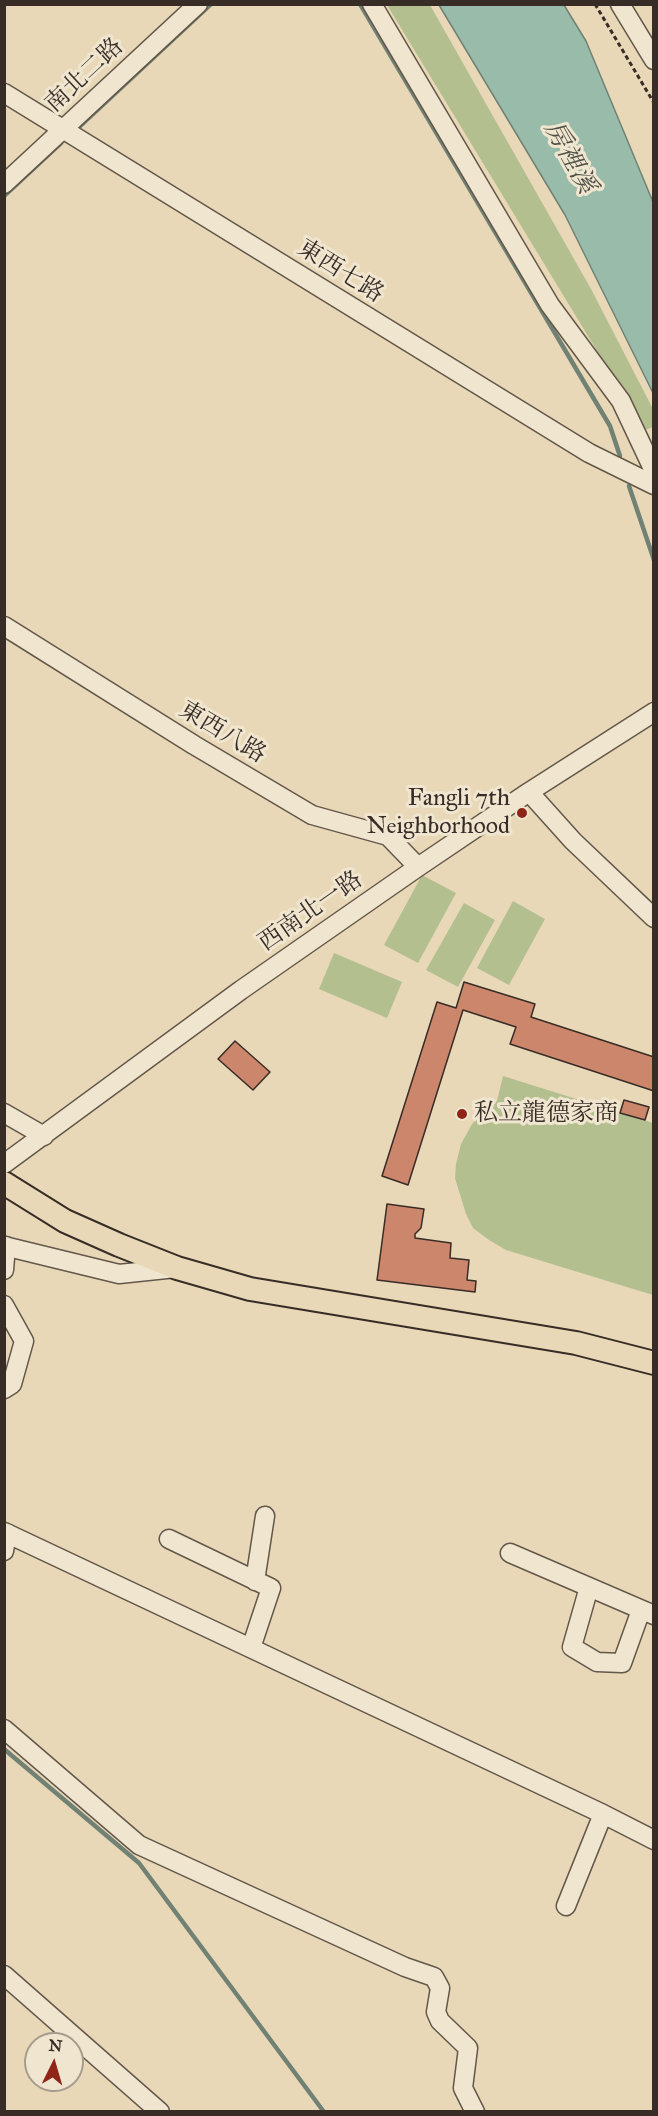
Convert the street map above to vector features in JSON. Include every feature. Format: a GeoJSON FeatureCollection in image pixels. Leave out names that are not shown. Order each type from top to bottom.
{"type":"FeatureCollection","features":[{"type":"Feature","properties":{"kind":"main road"},"geometry":{"type":"LineString","coordinates":[[4,1183],[64,1221],[177,1268],[250,1289],[576,1343],[654,1363]]}},
{"type":"Feature","properties":{"kind":"street","name":"南北二路"},"geometry":{"type":"LineString","coordinates":[[4,184],[198,4]]}},
{"type":"Feature","properties":{"kind":"street"},"geometry":{"type":"LineString","coordinates":[[372,4],[550,305],[621,401],[654,471]]}},
{"type":"Feature","properties":{"kind":"street"},"geometry":{"type":"LineString","coordinates":[[620,4],[654,60]]}},
{"type":"Feature","properties":{"kind":"street","name":"東西七路"},"geometry":{"type":"LineString","coordinates":[[4,93],[589,453],[654,485]]}},
{"type":"Feature","properties":{"kind":"street","name":"東西八路"},"geometry":{"type":"LineString","coordinates":[[4,626],[194,745],[312,815],[388,836],[418,867]]}},
{"type":"Feature","properties":{"kind":"street","name":"西南北一路"},"geometry":{"type":"LineString","coordinates":[[4,1164],[241,990],[529,792],[654,712]]}},
{"type":"Feature","properties":{"kind":"street"},"geometry":{"type":"LineString","coordinates":[[529,792],[573,841],[654,918]]}},
{"type":"Feature","properties":{"kind":"street"},"geometry":{"type":"LineString","coordinates":[[4,1113],[44,1136]]}},
{"type":"Feature","properties":{"kind":"street"},"geometry":{"type":"LineString","coordinates":[[4,1270],[5,1246],[119,1274],[177,1268]]}},
{"type":"Feature","properties":{"kind":"street"},"geometry":{"type":"LineString","coordinates":[[4,1305],[24,1341],[12,1384],[4,1389]]}},
{"type":"Feature","properties":{"kind":"street"},"geometry":{"type":"LineString","coordinates":[[255,1581],[265,1516]]}},
{"type":"Feature","properties":{"kind":"street"},"geometry":{"type":"LineString","coordinates":[[5,1538],[251,1648],[654,1840]]}},
{"type":"Feature","properties":{"kind":"street"},"geometry":{"type":"LineString","coordinates":[[169,1539],[271,1588],[251,1648]]}},
{"type":"Feature","properties":{"kind":"street"},"geometry":{"type":"LineString","coordinates":[[510,1553],[589,1587],[647,1613],[622,1663],[597,1662],[572,1647],[589,1587]]}},
{"type":"Feature","properties":{"kind":"street"},"geometry":{"type":"LineString","coordinates":[[4,1729],[139,1845],[405,1967],[434,1977],[440,1988],[436,2012],[440,2021],[468,2048],[463,2088],[475,2112]]}},
{"type":"Feature","properties":{"kind":"street"},"geometry":{"type":"LineString","coordinates":[[566,1906],[603,1814]]}},
{"type":"Feature","properties":{"kind":"street"},"geometry":{"type":"LineString","coordinates":[[4,1975],[160,2112]]}},
{"type":"Feature","properties":{"kind":"path"},"geometry":{"type":"LineString","coordinates":[[595,4],[654,103]]}},
{"type":"Feature","properties":{"kind":"shaded area"},"geometry":{"type":"Polygon","coordinates":[[[387,5],[430,5],[591,289],[653,409],[653,427],[645,430],[387,5]]]}},
{"type":"Feature","properties":{"kind":"shaded area"},"geometry":{"type":"Polygon","coordinates":[[[422,875],[456,893],[418,963],[384,945],[422,875]]]}},
{"type":"Feature","properties":{"kind":"shaded area"},"geometry":{"type":"Polygon","coordinates":[[[513,901],[545,919],[509,985],[477,968],[513,901]]]}},
{"type":"Feature","properties":{"kind":"shaded area"},"geometry":{"type":"Polygon","coordinates":[[[464,903],[495,920],[458,987],[426,970],[464,903]]]}},
{"type":"Feature","properties":{"kind":"shaded area"},"geometry":{"type":"Polygon","coordinates":[[[334,953],[402,982],[387,1018],[319,989],[334,953]]]}},
{"type":"Feature","properties":{"kind":"shaded area"},"geometry":{"type":"Polygon","coordinates":[[[503,1076],[653,1123],[653,1295],[506,1250],[473,1228],[466,1214],[455,1178],[456,1164],[461,1144],[472,1124],[497,1101],[503,1076]]]}},
{"type":"Feature","properties":{"kind":"water","name":"房裡溪"},"geometry":{"type":"Polygon","coordinates":[[[439,5],[564,5],[586,41],[653,202],[653,393],[565,215],[439,5]]]}},
{"type":"Feature","properties":{"kind":"building"},"geometry":{"type":"Polygon","coordinates":[[[464,982],[535,1004],[531,1017],[654,1057],[654,1091],[510,1044],[516,1027],[463,1010],[408,1185],[382,1176],[437,1002],[456,1008],[464,982]]]}},
{"type":"Feature","properties":{"kind":"building"},"geometry":{"type":"Polygon","coordinates":[[[235,1041],[270,1072],[253,1090],[218,1059],[235,1041]]]}},
{"type":"Feature","properties":{"kind":"building"},"geometry":{"type":"Polygon","coordinates":[[[624,1100],[649,1107],[645,1120],[620,1113],[624,1100]]]}},
{"type":"Feature","properties":{"kind":"building"},"geometry":{"type":"Polygon","coordinates":[[[387,1204],[424,1209],[421,1228],[415,1234],[415,1238],[451,1243],[450,1258],[469,1260],[467,1280],[476,1281],[475,1292],[377,1280],[387,1204]]]}},
{"type":"Feature","properties":{"kind":"waterway"},"geometry":{"type":"LineString","coordinates":[[80,126],[211,4]]}},
{"type":"Feature","properties":{"kind":"waterway"},"geometry":{"type":"LineString","coordinates":[[360,4],[610,426],[620,456]]}},
{"type":"Feature","properties":{"kind":"waterway"},"geometry":{"type":"LineString","coordinates":[[4,196],[61,143]]}},
{"type":"Feature","properties":{"kind":"waterway"},"geometry":{"type":"LineString","coordinates":[[629,486],[654,560]]}},
{"type":"Feature","properties":{"kind":"waterway"},"geometry":{"type":"LineString","coordinates":[[4,1749],[139,1863],[324,2112]]}},
{"type":"Feature","properties":{"kind":"place","name":"Fangli 7th Neighborhood"},"geometry":{"type":"Point","coordinates":[522,813]}},
{"type":"Feature","properties":{"kind":"place","name":"私立龍德家商"},"geometry":{"type":"Point","coordinates":[462,1114]}}]}
